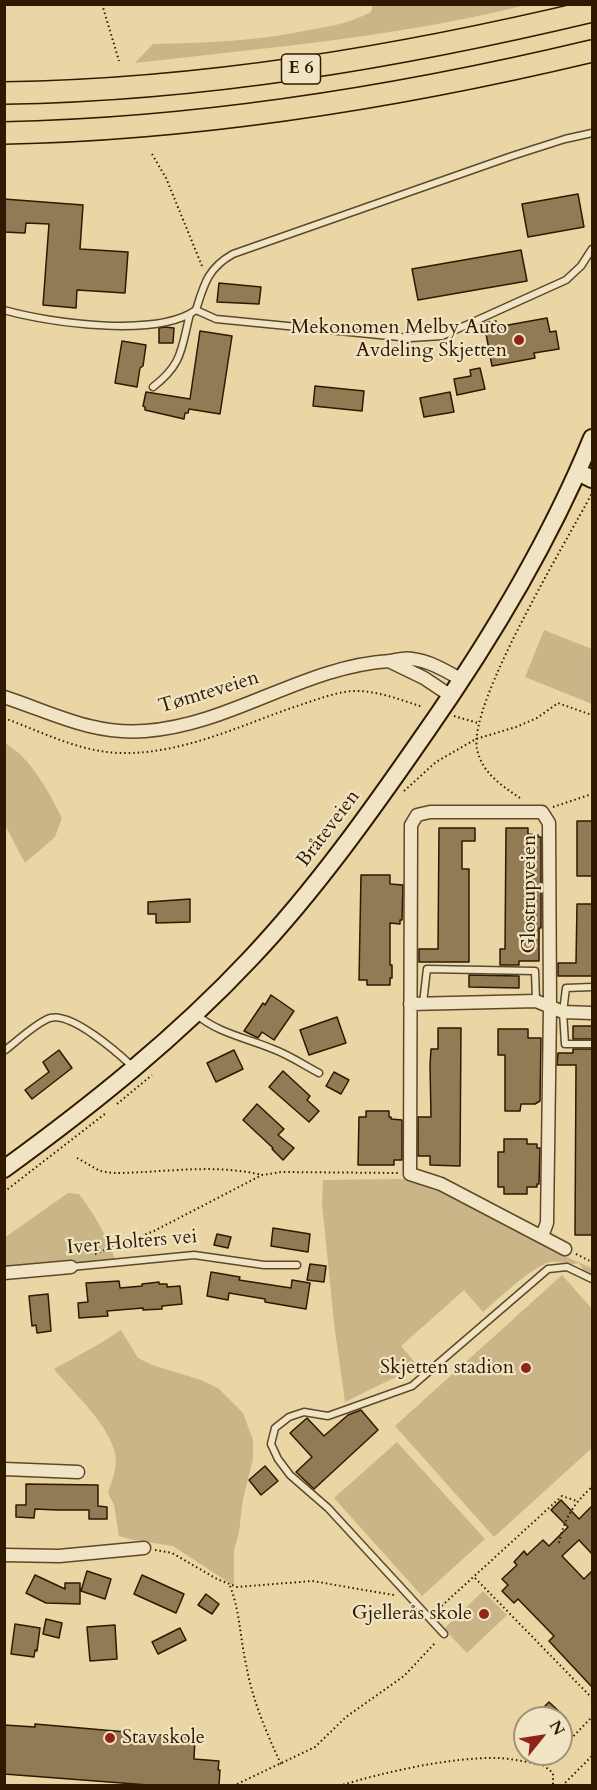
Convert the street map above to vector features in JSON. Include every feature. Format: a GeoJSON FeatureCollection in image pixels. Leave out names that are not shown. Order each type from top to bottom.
{"type":"FeatureCollection","features":[{"type":"Feature","properties":{"kind":"highway","name":"E 6"},"geometry":{"type":"LineString","coordinates":[[4,93],[123,89],[276,73],[428,47],[592,11]]}},
{"type":"Feature","properties":{"kind":"highway","name":"E 6"},"geometry":{"type":"LineString","coordinates":[[4,133],[121,128],[319,105],[445,83],[592,51]]}},
{"type":"Feature","properties":{"kind":"main road","name":"Bråteveien"},"geometry":{"type":"LineString","coordinates":[[4,1169],[134,1068],[195,1014],[252,957],[308,891],[384,792],[462,680],[519,590],[585,476],[592,438]]}},
{"type":"Feature","properties":{"kind":"street","name":"Tømteveien"},"geometry":{"type":"LineString","coordinates":[[4,697],[94,729],[118,732],[160,730],[204,719],[342,668],[366,663],[409,658],[423,661],[462,680]]}},
{"type":"Feature","properties":{"kind":"street"},"geometry":{"type":"LineString","coordinates":[[389,661],[415,673],[451,696]]}},
{"type":"Feature","properties":{"kind":"street","name":"Glostrupveien"},"geometry":{"type":"LineString","coordinates":[[410,1174],[417,1004],[411,825],[417,815],[430,812],[539,812],[546,818],[550,831],[547,1223],[542,1236]]}},
{"type":"Feature","properties":{"kind":"street"},"geometry":{"type":"LineString","coordinates":[[417,1004],[536,1001],[563,1012],[592,1013]]}},
{"type":"Feature","properties":{"kind":"street"},"geometry":{"type":"LineString","coordinates":[[410,1174],[441,1184],[565,1249]]}},
{"type":"Feature","properties":{"kind":"street","name":"Iver Holters vei"},"geometry":{"type":"LineString","coordinates":[[4,1273],[71,1267]]}},
{"type":"Feature","properties":{"kind":"street"},"geometry":{"type":"LineString","coordinates":[[4,1469],[78,1472]]}},
{"type":"Feature","properties":{"kind":"street"},"geometry":{"type":"LineString","coordinates":[[4,1555],[59,1556],[144,1548]]}},
{"type":"Feature","properties":{"kind":"lane"},"geometry":{"type":"LineString","coordinates":[[153,387],[175,367],[205,281],[222,260],[255,245],[512,156],[592,133]]}},
{"type":"Feature","properties":{"kind":"lane"},"geometry":{"type":"LineString","coordinates":[[4,310],[44,320],[115,326],[169,321],[193,312],[216,319],[410,338],[442,336],[566,280],[581,266],[592,249]]}},
{"type":"Feature","properties":{"kind":"lane"},"geometry":{"type":"LineString","coordinates":[[417,1004],[427,969],[535,971],[536,1001]]}},
{"type":"Feature","properties":{"kind":"lane"},"geometry":{"type":"LineString","coordinates":[[592,987],[566,988],[563,1012],[566,1044],[592,1044]]}},
{"type":"Feature","properties":{"kind":"lane"},"geometry":{"type":"LineString","coordinates":[[195,1014],[208,1024],[273,1049],[319,1073]]}},
{"type":"Feature","properties":{"kind":"lane"},"geometry":{"type":"LineString","coordinates":[[4,1051],[46,1020],[58,1017],[92,1034],[134,1068]]}},
{"type":"Feature","properties":{"kind":"lane","name":"Iver Holters vei"},"geometry":{"type":"LineString","coordinates":[[71,1267],[194,1255],[264,1265],[297,1265]]}},
{"type":"Feature","properties":{"kind":"lane"},"geometry":{"type":"LineString","coordinates":[[444,1634],[328,1508],[290,1475],[278,1459],[271,1444],[275,1428],[289,1417],[304,1412],[328,1416],[412,1386],[548,1269],[567,1267],[592,1279]]}},
{"type":"Feature","properties":{"kind":"path"},"geometry":{"type":"LineString","coordinates":[[102,4],[118,62]]}},
{"type":"Feature","properties":{"kind":"path"},"geometry":{"type":"LineString","coordinates":[[152,154],[166,178],[201,260],[205,281]]}},
{"type":"Feature","properties":{"kind":"path"},"geometry":{"type":"LineString","coordinates":[[592,493],[507,652],[478,723],[476,740],[480,761],[486,771],[539,812],[592,794]]}},
{"type":"Feature","properties":{"kind":"path"},"geometry":{"type":"LineString","coordinates":[[476,740],[537,718],[558,703],[592,715]]}},
{"type":"Feature","properties":{"kind":"path"},"geometry":{"type":"LineString","coordinates":[[452,716],[478,723]]}},
{"type":"Feature","properties":{"kind":"path"},"geometry":{"type":"LineString","coordinates":[[77,1158],[100,1171],[113,1173],[202,1168],[240,1170],[262,1175]]}},
{"type":"Feature","properties":{"kind":"path"},"geometry":{"type":"LineString","coordinates":[[71,1267],[93,1254],[154,1231],[262,1175],[281,1172],[410,1174]]}},
{"type":"Feature","properties":{"kind":"path"},"geometry":{"type":"LineString","coordinates":[[565,1249],[592,1262]]}},
{"type":"Feature","properties":{"kind":"path"},"geometry":{"type":"LineString","coordinates":[[559,1543],[562,1529],[577,1501],[592,1487]]}},
{"type":"Feature","properties":{"kind":"path"},"geometry":{"type":"LineString","coordinates":[[428,1617],[475,1578],[562,1496],[577,1501]]}},
{"type":"Feature","properties":{"kind":"path"},"geometry":{"type":"LineString","coordinates":[[144,1548],[172,1553],[237,1587],[312,1581],[412,1599]]}},
{"type":"Feature","properties":{"kind":"path"},"geometry":{"type":"LineString","coordinates":[[475,1578],[592,1698]]}},
{"type":"Feature","properties":{"kind":"path"},"geometry":{"type":"LineString","coordinates":[[230,1585],[236,1601],[246,1667],[254,1696],[268,1738],[281,1764]]}},
{"type":"Feature","properties":{"kind":"path"},"geometry":{"type":"LineString","coordinates":[[233,1785],[315,1747],[352,1712],[404,1676],[444,1634]]}},
{"type":"Feature","properties":{"kind":"path"},"geometry":{"type":"LineString","coordinates":[[573,1737],[592,1718]]}},
{"type":"Feature","properties":{"kind":"path"},"geometry":{"type":"LineString","coordinates":[[562,1785],[592,1756]]}},
{"type":"Feature","properties":{"kind":"path"},"geometry":{"type":"LineString","coordinates":[[339,1785],[401,1770],[480,1759],[513,1759]]}},
{"type":"Feature","properties":{"kind":"path"},"geometry":{"type":"LineString","coordinates":[[544,1766],[553,1773],[553,1785]]}},
{"type":"Feature","properties":{"kind":"shaded area"},"geometry":{"type":"Polygon","coordinates":[[[373,4],[526,5],[381,33],[135,63],[153,44],[231,41],[290,34],[355,19],[371,12],[373,4]]]}},
{"type":"Feature","properties":{"kind":"shaded area"},"geometry":{"type":"Polygon","coordinates":[[[544,630],[592,649],[592,704],[525,677],[544,630]]]}},
{"type":"Feature","properties":{"kind":"shaded area"},"geometry":{"type":"Polygon","coordinates":[[[5,743],[31,767],[62,818],[55,837],[25,863],[5,825],[5,743]]]}},
{"type":"Feature","properties":{"kind":"shaded area"},"geometry":{"type":"Polygon","coordinates":[[[401,1179],[443,1192],[592,1268],[592,1275],[583,1270],[579,1263],[544,1264],[516,1283],[483,1312],[464,1290],[401,1346],[418,1366],[345,1402],[334,1323],[322,1204],[323,1180],[401,1179]]]}},
{"type":"Feature","properties":{"kind":"shaded area"},"geometry":{"type":"Polygon","coordinates":[[[68,1193],[79,1194],[85,1202],[109,1244],[116,1262],[5,1269],[4,1238],[68,1193]]]}},
{"type":"Feature","properties":{"kind":"shaded area","name":"Skjetten stadion"},"geometry":{"type":"Polygon","coordinates":[[[562,1275],[592,1309],[592,1448],[494,1537],[395,1426],[562,1275]]]}},
{"type":"Feature","properties":{"kind":"shaded area"},"geometry":{"type":"Polygon","coordinates":[[[121,1330],[138,1358],[218,1388],[243,1413],[253,1440],[253,1459],[234,1550],[234,1586],[173,1546],[119,1536],[114,1505],[108,1493],[116,1465],[114,1449],[109,1436],[92,1412],[54,1369],[121,1330]]]}},
{"type":"Feature","properties":{"kind":"shaded area"},"geometry":{"type":"Polygon","coordinates":[[[397,1442],[485,1539],[422,1596],[334,1498],[397,1442]]]}},
{"type":"Feature","properties":{"kind":"shaded area"},"geometry":{"type":"Polygon","coordinates":[[[483,1591],[507,1615],[467,1653],[444,1629],[483,1591]]]}},
{"type":"Feature","properties":{"kind":"building"},"geometry":{"type":"Polygon","coordinates":[[[578,194],[584,227],[528,237],[522,204],[578,194]]]}},
{"type":"Feature","properties":{"kind":"building"},"geometry":{"type":"Polygon","coordinates":[[[4,199],[83,205],[80,249],[128,252],[125,293],[77,290],[76,308],[43,305],[49,224],[26,223],[25,233],[4,232],[4,199]]]}},
{"type":"Feature","properties":{"kind":"building"},"geometry":{"type":"Polygon","coordinates":[[[521,250],[527,281],[418,300],[412,269],[521,250]]]}},
{"type":"Feature","properties":{"kind":"building"},"geometry":{"type":"Polygon","coordinates":[[[219,283],[261,287],[259,304],[217,302],[219,283]]]}},
{"type":"Feature","properties":{"kind":"building"},"geometry":{"type":"Polygon","coordinates":[[[547,318],[550,332],[556,331],[559,349],[534,353],[535,358],[492,366],[484,323],[496,321],[497,327],[547,318]]]}},
{"type":"Feature","properties":{"kind":"building"},"geometry":{"type":"Polygon","coordinates":[[[159,328],[174,328],[173,343],[159,343],[159,328]]]}},
{"type":"Feature","properties":{"kind":"building"},"geometry":{"type":"Polygon","coordinates":[[[200,331],[232,336],[220,414],[189,409],[184,419],[145,410],[143,406],[146,392],[190,399],[200,331]]]}},
{"type":"Feature","properties":{"kind":"building"},"geometry":{"type":"Polygon","coordinates":[[[122,341],[146,345],[137,387],[115,383],[122,341]]]}},
{"type":"Feature","properties":{"kind":"building"},"geometry":{"type":"Polygon","coordinates":[[[480,368],[485,389],[457,395],[454,379],[471,376],[470,370],[480,368]]]}},
{"type":"Feature","properties":{"kind":"building"},"geometry":{"type":"Polygon","coordinates":[[[315,386],[364,391],[362,411],[313,406],[315,386]]]}},
{"type":"Feature","properties":{"kind":"building"},"geometry":{"type":"Polygon","coordinates":[[[450,392],[454,412],[424,417],[420,398],[450,392]]]}},
{"type":"Feature","properties":{"kind":"building"},"geometry":{"type":"Polygon","coordinates":[[[577,821],[592,821],[592,876],[577,876],[577,821]]]}},
{"type":"Feature","properties":{"kind":"building"},"geometry":{"type":"Polygon","coordinates":[[[439,828],[475,828],[475,841],[462,841],[462,869],[469,869],[469,962],[419,962],[419,949],[438,949],[439,828]]]}},
{"type":"Feature","properties":{"kind":"building"},"geometry":{"type":"Polygon","coordinates":[[[506,828],[528,828],[528,834],[541,837],[539,961],[519,961],[519,965],[500,965],[500,949],[505,949],[506,828]]]}},
{"type":"Feature","properties":{"kind":"building"},"geometry":{"type":"Polygon","coordinates":[[[361,875],[390,875],[390,884],[403,885],[402,920],[400,924],[390,923],[392,978],[390,978],[390,985],[367,985],[367,980],[359,980],[361,875]]]}},
{"type":"Feature","properties":{"kind":"building"},"geometry":{"type":"Polygon","coordinates":[[[190,899],[190,922],[156,923],[156,914],[148,914],[148,902],[190,899]]]}},
{"type":"Feature","properties":{"kind":"building"},"geometry":{"type":"Polygon","coordinates":[[[577,904],[592,904],[592,976],[558,976],[558,963],[576,963],[577,904]]]}},
{"type":"Feature","properties":{"kind":"building"},"geometry":{"type":"Polygon","coordinates":[[[469,975],[519,976],[519,988],[469,987],[469,975]]]}},
{"type":"Feature","properties":{"kind":"building"},"geometry":{"type":"Polygon","coordinates":[[[271,995],[294,1011],[274,1040],[262,1032],[258,1038],[244,1031],[271,995]]]}},
{"type":"Feature","properties":{"kind":"building"},"geometry":{"type":"Polygon","coordinates":[[[337,1017],[346,1043],[309,1055],[300,1030],[337,1017]]]}},
{"type":"Feature","properties":{"kind":"building"},"geometry":{"type":"Polygon","coordinates":[[[573,1026],[592,1026],[592,1039],[573,1039],[573,1026]]]}},
{"type":"Feature","properties":{"kind":"building"},"geometry":{"type":"Polygon","coordinates":[[[438,1028],[461,1028],[460,1166],[430,1165],[430,1156],[418,1156],[418,1117],[431,1117],[431,1049],[438,1049],[438,1028]]]}},
{"type":"Feature","properties":{"kind":"building"},"geometry":{"type":"Polygon","coordinates":[[[498,1029],[528,1029],[528,1038],[541,1038],[540,1101],[535,1104],[521,1104],[520,1111],[505,1111],[505,1055],[498,1055],[498,1029]]]}},
{"type":"Feature","properties":{"kind":"building"},"geometry":{"type":"Polygon","coordinates":[[[573,1049],[592,1049],[592,1235],[575,1235],[576,1065],[557,1065],[558,1053],[573,1053],[573,1049]]]}},
{"type":"Feature","properties":{"kind":"building"},"geometry":{"type":"Polygon","coordinates":[[[59,1050],[72,1068],[32,1099],[25,1090],[49,1072],[43,1062],[59,1050]]]}},
{"type":"Feature","properties":{"kind":"building"},"geometry":{"type":"Polygon","coordinates":[[[234,1050],[243,1069],[216,1082],[207,1063],[234,1050]]]}},
{"type":"Feature","properties":{"kind":"building"},"geometry":{"type":"Polygon","coordinates":[[[283,1071],[310,1096],[307,1100],[319,1111],[309,1122],[269,1087],[283,1071]]]}},
{"type":"Feature","properties":{"kind":"building"},"geometry":{"type":"Polygon","coordinates":[[[334,1072],[349,1080],[341,1094],[326,1086],[334,1072]]]}},
{"type":"Feature","properties":{"kind":"building"},"geometry":{"type":"Polygon","coordinates":[[[257,1104],[284,1129],[278,1135],[294,1148],[283,1160],[243,1120],[257,1104]]]}},
{"type":"Feature","properties":{"kind":"building"},"geometry":{"type":"Polygon","coordinates":[[[366,1111],[389,1111],[391,1119],[402,1120],[402,1160],[394,1160],[394,1165],[358,1165],[359,1117],[366,1117],[366,1111]]]}},
{"type":"Feature","properties":{"kind":"building"},"geometry":{"type":"Polygon","coordinates":[[[504,1139],[527,1139],[527,1144],[537,1144],[537,1148],[540,1148],[539,1184],[537,1187],[527,1187],[527,1194],[504,1194],[504,1187],[498,1187],[498,1152],[504,1152],[504,1139]]]}},
{"type":"Feature","properties":{"kind":"building"},"geometry":{"type":"Polygon","coordinates":[[[273,1228],[310,1234],[308,1252],[271,1246],[273,1228]]]}},
{"type":"Feature","properties":{"kind":"building"},"geometry":{"type":"Polygon","coordinates":[[[217,1234],[231,1237],[228,1248],[214,1245],[217,1234]]]}},
{"type":"Feature","properties":{"kind":"building"},"geometry":{"type":"Polygon","coordinates":[[[310,1264],[326,1266],[324,1282],[307,1280],[310,1264]]]}},
{"type":"Feature","properties":{"kind":"building"},"geometry":{"type":"Polygon","coordinates":[[[211,1272],[240,1277],[239,1280],[291,1288],[292,1280],[310,1283],[306,1309],[229,1293],[228,1300],[207,1296],[211,1272]]]}},
{"type":"Feature","properties":{"kind":"building"},"geometry":{"type":"Polygon","coordinates":[[[119,1281],[120,1288],[159,1282],[159,1284],[167,1284],[167,1287],[180,1286],[182,1304],[162,1306],[162,1309],[107,1311],[108,1316],[79,1318],[78,1303],[88,1302],[86,1283],[119,1281]]]}},
{"type":"Feature","properties":{"kind":"building"},"geometry":{"type":"Polygon","coordinates":[[[48,1294],[51,1331],[37,1333],[36,1325],[32,1326],[29,1296],[48,1294]]]}},
{"type":"Feature","properties":{"kind":"building"},"geometry":{"type":"Polygon","coordinates":[[[361,1410],[378,1430],[314,1489],[296,1472],[312,1457],[290,1433],[307,1418],[324,1436],[348,1415],[361,1410]]]}},
{"type":"Feature","properties":{"kind":"building"},"geometry":{"type":"Polygon","coordinates":[[[265,1466],[278,1481],[261,1495],[249,1480],[265,1466]]]}},
{"type":"Feature","properties":{"kind":"building"},"geometry":{"type":"Polygon","coordinates":[[[26,1484],[98,1485],[98,1506],[107,1507],[107,1519],[89,1519],[89,1510],[35,1509],[34,1518],[16,1517],[16,1505],[26,1505],[26,1484]]]}},
{"type":"Feature","properties":{"kind":"building"},"geometry":{"type":"Polygon","coordinates":[[[561,1500],[579,1519],[592,1506],[592,1554],[579,1540],[562,1556],[584,1579],[592,1571],[592,1687],[549,1641],[554,1636],[518,1599],[514,1603],[502,1591],[508,1585],[502,1579],[517,1565],[514,1562],[524,1551],[527,1555],[543,1540],[549,1546],[568,1527],[551,1510],[561,1500]]]}},
{"type":"Feature","properties":{"kind":"building"},"geometry":{"type":"Polygon","coordinates":[[[87,1571],[111,1579],[105,1599],[81,1591],[87,1571]]]}},
{"type":"Feature","properties":{"kind":"building"},"geometry":{"type":"Polygon","coordinates":[[[35,1575],[65,1589],[65,1583],[80,1583],[80,1604],[46,1603],[26,1593],[35,1575]]]}},
{"type":"Feature","properties":{"kind":"building"},"geometry":{"type":"Polygon","coordinates":[[[142,1575],[184,1594],[176,1613],[134,1594],[142,1575]]]}},
{"type":"Feature","properties":{"kind":"building"},"geometry":{"type":"Polygon","coordinates":[[[206,1594],[219,1604],[212,1614],[198,1605],[206,1594]]]}},
{"type":"Feature","properties":{"kind":"building"},"geometry":{"type":"Polygon","coordinates":[[[46,1619],[62,1623],[59,1638],[43,1634],[46,1619]]]}},
{"type":"Feature","properties":{"kind":"building"},"geometry":{"type":"Polygon","coordinates":[[[15,1624],[40,1628],[34,1657],[11,1654],[15,1624]]]}},
{"type":"Feature","properties":{"kind":"building"},"geometry":{"type":"Polygon","coordinates":[[[115,1625],[117,1659],[90,1661],[87,1627],[115,1625]]]}},
{"type":"Feature","properties":{"kind":"building"},"geometry":{"type":"Polygon","coordinates":[[[180,1628],[186,1640],[158,1654],[152,1642],[180,1628]]]}},
{"type":"Feature","properties":{"kind":"building"},"geometry":{"type":"Polygon","coordinates":[[[35,1724],[195,1738],[194,1759],[219,1761],[219,1785],[148,1785],[4,1774],[4,1725],[35,1727],[35,1724]]]}},
{"type":"Feature","properties":{"kind":"place","name":"Mekonomen Melby Auto Avdeling Skjetten"},"geometry":{"type":"Point","coordinates":[519,340]}},
{"type":"Feature","properties":{"kind":"place","name":"Skjetten stadion"},"geometry":{"type":"Point","coordinates":[526,1368]}},
{"type":"Feature","properties":{"kind":"place","name":"Gjellerås skole"},"geometry":{"type":"Point","coordinates":[484,1614]}},
{"type":"Feature","properties":{"kind":"place","name":"Stav skole"},"geometry":{"type":"Point","coordinates":[110,1738]}}]}
